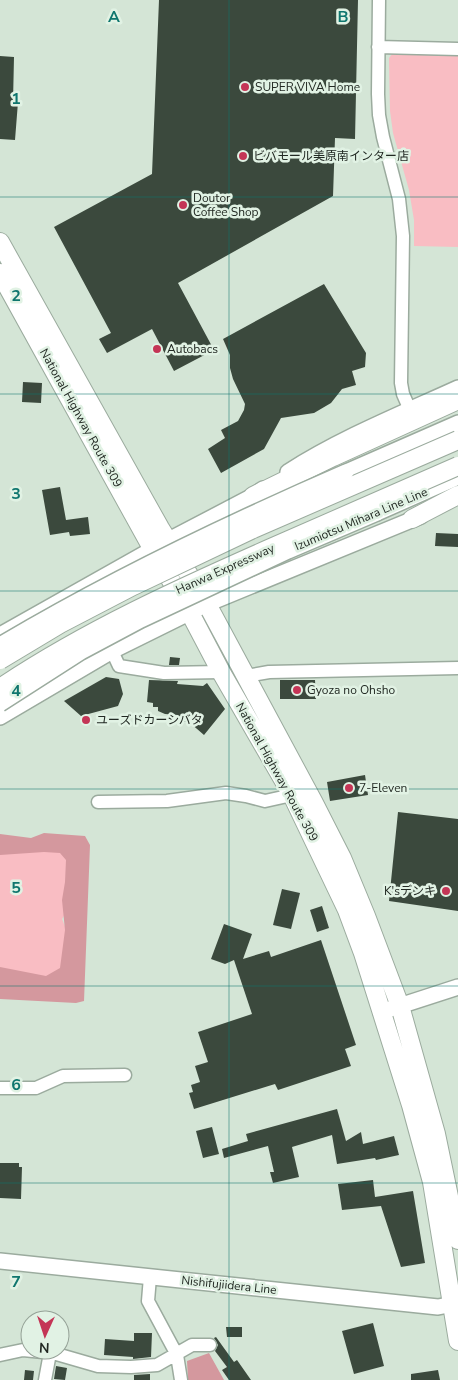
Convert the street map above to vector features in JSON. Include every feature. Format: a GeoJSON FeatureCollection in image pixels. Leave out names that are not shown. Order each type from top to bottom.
{"type":"FeatureCollection","features":[{"type":"Feature","properties":{"kind":"highway","name":"National Highway Route 309"},"geometry":{"type":"LineString","coordinates":[[0,242],[160,546],[220,672],[292,795],[347,910],[364,953],[381,1012],[412,1105],[432,1182],[455,1304],[458,1341]]}},
{"type":"Feature","properties":{"kind":"highway","name":"National Highway Route 309"},"geometry":{"type":"LineString","coordinates":[[0,273],[160,546],[207,604],[342,858],[400,1006],[436,1134],[458,1240]]}},
{"type":"Feature","properties":{"kind":"highway"},"geometry":{"type":"LineString","coordinates":[[257,503],[333,457],[458,400]]}},
{"type":"Feature","properties":{"kind":"highway"},"geometry":{"type":"LineString","coordinates":[[257,503],[344,467],[458,411]]}},
{"type":"Feature","properties":{"kind":"highway","name":"Hanwa Expressway"},"geometry":{"type":"LineString","coordinates":[[0,660],[60,624],[141,582],[253,529],[458,440]]}},
{"type":"Feature","properties":{"kind":"highway","name":"Hanwa Expressway"},"geometry":{"type":"LineString","coordinates":[[0,688],[28,670],[135,610],[220,570],[458,466]]}},
{"type":"Feature","properties":{"kind":"highway"},"geometry":{"type":"LineString","coordinates":[[412,519],[458,495]]}},
{"type":"Feature","properties":{"kind":"main road"},"geometry":{"type":"LineString","coordinates":[[0,645],[65,607],[177,549],[257,503],[315,454],[458,388]]}},
{"type":"Feature","properties":{"kind":"main road"},"geometry":{"type":"LineString","coordinates":[[344,467],[458,423]]}},
{"type":"Feature","properties":{"kind":"main road","name":"Izumiotsu Mihara Line Line"},"geometry":{"type":"LineString","coordinates":[[4,710],[81,652],[141,620],[288,551],[458,476]]}},
{"type":"Feature","properties":{"kind":"main road"},"geometry":{"type":"LineString","coordinates":[[0,694],[4,710],[112,651],[207,604],[412,519],[458,502]]}},
{"type":"Feature","properties":{"kind":"main road"},"geometry":{"type":"LineString","coordinates":[[0,635],[160,546],[257,503]]}},
{"type":"Feature","properties":{"kind":"main road"},"geometry":{"type":"LineString","coordinates":[[381,1012],[458,987]]}},
{"type":"Feature","properties":{"kind":"main road","name":"Nishifujiidera Line"},"geometry":{"type":"LineString","coordinates":[[0,1261],[438,1307],[455,1304]]}},
{"type":"Feature","properties":{"kind":"street"},"geometry":{"type":"LineString","coordinates":[[379,0],[379,115],[399,199],[403,236],[401,382],[410,410]]}},
{"type":"Feature","properties":{"kind":"street"},"geometry":{"type":"LineString","coordinates":[[378,47],[458,50]]}},
{"type":"Feature","properties":{"kind":"street"},"geometry":{"type":"LineString","coordinates":[[112,651],[119,666],[164,673],[220,672]]}},
{"type":"Feature","properties":{"kind":"street"},"geometry":{"type":"LineString","coordinates":[[246,676],[270,672],[458,668]]}},
{"type":"Feature","properties":{"kind":"street"},"geometry":{"type":"LineString","coordinates":[[98,802],[167,801],[226,793],[264,801],[292,795]]}},
{"type":"Feature","properties":{"kind":"street"},"geometry":{"type":"LineString","coordinates":[[0,1088],[36,1088],[63,1076],[125,1075]]}},
{"type":"Feature","properties":{"kind":"street"},"geometry":{"type":"LineString","coordinates":[[150,1277],[148,1301],[177,1355],[181,1380]]}},
{"type":"Feature","properties":{"kind":"street"},"geometry":{"type":"LineString","coordinates":[[70,1358],[98,1366],[157,1365],[192,1345],[210,1345]]}},
{"type":"Feature","properties":{"kind":"street"},"geometry":{"type":"LineString","coordinates":[[0,1356],[20,1351]]}},
{"type":"Feature","properties":{"kind":"street"},"geometry":{"type":"LineString","coordinates":[[45,1380],[49,1360]]}},
{"type":"Feature","properties":{"kind":"shaded area"},"geometry":{"type":"Polygon","coordinates":[[[393,53],[458,55],[458,247],[414,246],[414,220],[409,190],[393,133],[390,111],[389,58],[393,53]]]}},
{"type":"Feature","properties":{"kind":"shaded area"},"geometry":{"type":"Polygon","coordinates":[[[44,833],[85,836],[90,845],[84,1001],[76,1003],[0,999],[0,967],[46,976],[60,968],[65,930],[62,900],[66,860],[60,853],[44,852],[0,855],[0,834],[31,838],[44,833]]]}},
{"type":"Feature","properties":{"kind":"shaded area"},"geometry":{"type":"Polygon","coordinates":[[[58,848],[73,865],[70,906],[62,919],[70,939],[62,978],[0,972],[0,853],[58,848]]]}},
{"type":"Feature","properties":{"kind":"shaded area"},"geometry":{"type":"Polygon","coordinates":[[[209,1353],[224,1380],[188,1380],[187,1361],[209,1353]]]}},
{"type":"Feature","properties":{"kind":"building","name":"ビバモール美原南インター店"},"geometry":{"type":"Polygon","coordinates":[[[159,0],[358,0],[355,139],[335,138],[333,196],[178,283],[214,350],[174,371],[152,329],[107,353],[99,339],[111,333],[54,227],[152,174],[159,0]]]}},
{"type":"Feature","properties":{"kind":"building"},"geometry":{"type":"Polygon","coordinates":[[[0,56],[14,57],[13,102],[18,102],[15,140],[0,139],[0,56]]]}},
{"type":"Feature","properties":{"kind":"building"},"geometry":{"type":"Polygon","coordinates":[[[324,284],[366,353],[365,367],[352,371],[356,385],[342,389],[331,403],[314,413],[281,418],[264,449],[221,473],[208,449],[225,438],[221,430],[238,421],[245,404],[233,379],[230,368],[230,355],[223,339],[324,284]]]}},
{"type":"Feature","properties":{"kind":"building"},"geometry":{"type":"Polygon","coordinates":[[[23,382],[42,383],[41,403],[22,402],[23,382]]]}},
{"type":"Feature","properties":{"kind":"building"},"geometry":{"type":"Polygon","coordinates":[[[60,487],[66,520],[88,517],[90,534],[70,536],[69,532],[50,535],[42,490],[60,487]]]}},
{"type":"Feature","properties":{"kind":"building"},"geometry":{"type":"Polygon","coordinates":[[[436,533],[458,534],[458,547],[435,546],[436,533]]]}},
{"type":"Feature","properties":{"kind":"building"},"geometry":{"type":"Polygon","coordinates":[[[170,657],[180,658],[179,665],[169,665],[170,657]]]}},
{"type":"Feature","properties":{"kind":"building"},"geometry":{"type":"Polygon","coordinates":[[[106,677],[119,679],[123,694],[118,706],[81,716],[64,701],[106,677]]]}},
{"type":"Feature","properties":{"kind":"building"},"geometry":{"type":"Polygon","coordinates":[[[149,680],[178,681],[177,684],[203,686],[207,683],[225,709],[204,735],[189,722],[177,721],[178,715],[165,714],[158,711],[158,707],[153,707],[153,703],[147,702],[149,680]]]}},
{"type":"Feature","properties":{"kind":"building"},"geometry":{"type":"Polygon","coordinates":[[[280,680],[315,680],[316,699],[280,699],[280,680]]]}},
{"type":"Feature","properties":{"kind":"building"},"geometry":{"type":"Polygon","coordinates":[[[365,775],[368,795],[330,801],[327,782],[365,775]]]}},
{"type":"Feature","properties":{"kind":"building"},"geometry":{"type":"Polygon","coordinates":[[[398,812],[458,819],[458,911],[389,901],[398,812]]]}},
{"type":"Feature","properties":{"kind":"building"},"geometry":{"type":"Polygon","coordinates":[[[282,889],[300,893],[291,929],[273,925],[282,889]]]}},
{"type":"Feature","properties":{"kind":"building"},"geometry":{"type":"Polygon","coordinates":[[[322,906],[329,928],[317,932],[310,910],[322,906]]]}},
{"type":"Feature","properties":{"kind":"building"},"geometry":{"type":"Polygon","coordinates":[[[224,924],[252,934],[243,959],[269,951],[271,957],[321,940],[356,1045],[345,1049],[351,1066],[278,1090],[275,1084],[194,1109],[189,1093],[193,1092],[191,1085],[200,1082],[195,1066],[208,1062],[198,1032],[252,1014],[234,960],[225,964],[211,959],[224,924]]]}},
{"type":"Feature","properties":{"kind":"building"},"geometry":{"type":"Polygon","coordinates":[[[337,1109],[346,1141],[361,1132],[363,1144],[394,1136],[399,1155],[376,1160],[375,1158],[337,1164],[332,1135],[292,1147],[299,1177],[273,1183],[270,1172],[274,1172],[268,1146],[224,1158],[222,1149],[248,1141],[246,1134],[337,1109]]]}},
{"type":"Feature","properties":{"kind":"building"},"geometry":{"type":"Polygon","coordinates":[[[212,1127],[219,1154],[203,1158],[196,1131],[212,1127]]]}},
{"type":"Feature","properties":{"kind":"building"},"geometry":{"type":"Polygon","coordinates":[[[0,1163],[19,1163],[19,1167],[22,1167],[21,1199],[0,1198],[0,1163]]]}},
{"type":"Feature","properties":{"kind":"building"},"geometry":{"type":"Polygon","coordinates":[[[373,1180],[375,1197],[413,1191],[425,1263],[401,1267],[381,1206],[342,1210],[338,1184],[373,1180]]]}},
{"type":"Feature","properties":{"kind":"building"},"geometry":{"type":"Polygon","coordinates":[[[373,1323],[384,1366],[354,1374],[342,1331],[373,1323]]]}},
{"type":"Feature","properties":{"kind":"building"},"geometry":{"type":"Polygon","coordinates":[[[226,1327],[242,1327],[242,1337],[227,1337],[226,1327]]]}},
{"type":"Feature","properties":{"kind":"building"},"geometry":{"type":"Polygon","coordinates":[[[134,1333],[152,1333],[151,1357],[133,1359],[133,1357],[104,1355],[105,1339],[134,1341],[134,1333]]]}},
{"type":"Feature","properties":{"kind":"building"},"geometry":{"type":"Polygon","coordinates":[[[216,1337],[234,1362],[237,1360],[251,1380],[229,1380],[222,1370],[227,1367],[215,1351],[218,1345],[214,1338],[216,1337]]]}},
{"type":"Feature","properties":{"kind":"building"},"geometry":{"type":"Polygon","coordinates":[[[56,1366],[67,1368],[65,1380],[54,1379],[56,1366]]]}},
{"type":"Feature","properties":{"kind":"building"},"geometry":{"type":"Polygon","coordinates":[[[25,1370],[34,1371],[33,1380],[24,1380],[25,1370]]]}},
{"type":"Feature","properties":{"kind":"building"},"geometry":{"type":"Polygon","coordinates":[[[438,1370],[440,1380],[411,1380],[411,1374],[438,1370]]]}},
{"type":"Feature","properties":{"kind":"building"},"geometry":{"type":"Polygon","coordinates":[[[150,1374],[150,1380],[134,1380],[134,1375],[150,1374]]]}},
{"type":"Feature","properties":{"kind":"place","name":"SUPER VIVA Home"},"geometry":{"type":"Point","coordinates":[245,87]}},
{"type":"Feature","properties":{"kind":"place","name":"ビバモール美原南インター店"},"geometry":{"type":"Point","coordinates":[243,156]}},
{"type":"Feature","properties":{"kind":"place","name":"Doutor Coffee Shop"},"geometry":{"type":"Point","coordinates":[183,205]}},
{"type":"Feature","properties":{"kind":"place","name":"Autobacs"},"geometry":{"type":"Point","coordinates":[157,349]}},
{"type":"Feature","properties":{"kind":"place","name":"Gyoza no Ohsho"},"geometry":{"type":"Point","coordinates":[297,690]}},
{"type":"Feature","properties":{"kind":"place","name":"ユーズドカーシバタ"},"geometry":{"type":"Point","coordinates":[86,720]}},
{"type":"Feature","properties":{"kind":"place","name":"7-Eleven"},"geometry":{"type":"Point","coordinates":[349,788]}},
{"type":"Feature","properties":{"kind":"place","name":"K'sデンキ"},"geometry":{"type":"Point","coordinates":[446,891]}}]}
